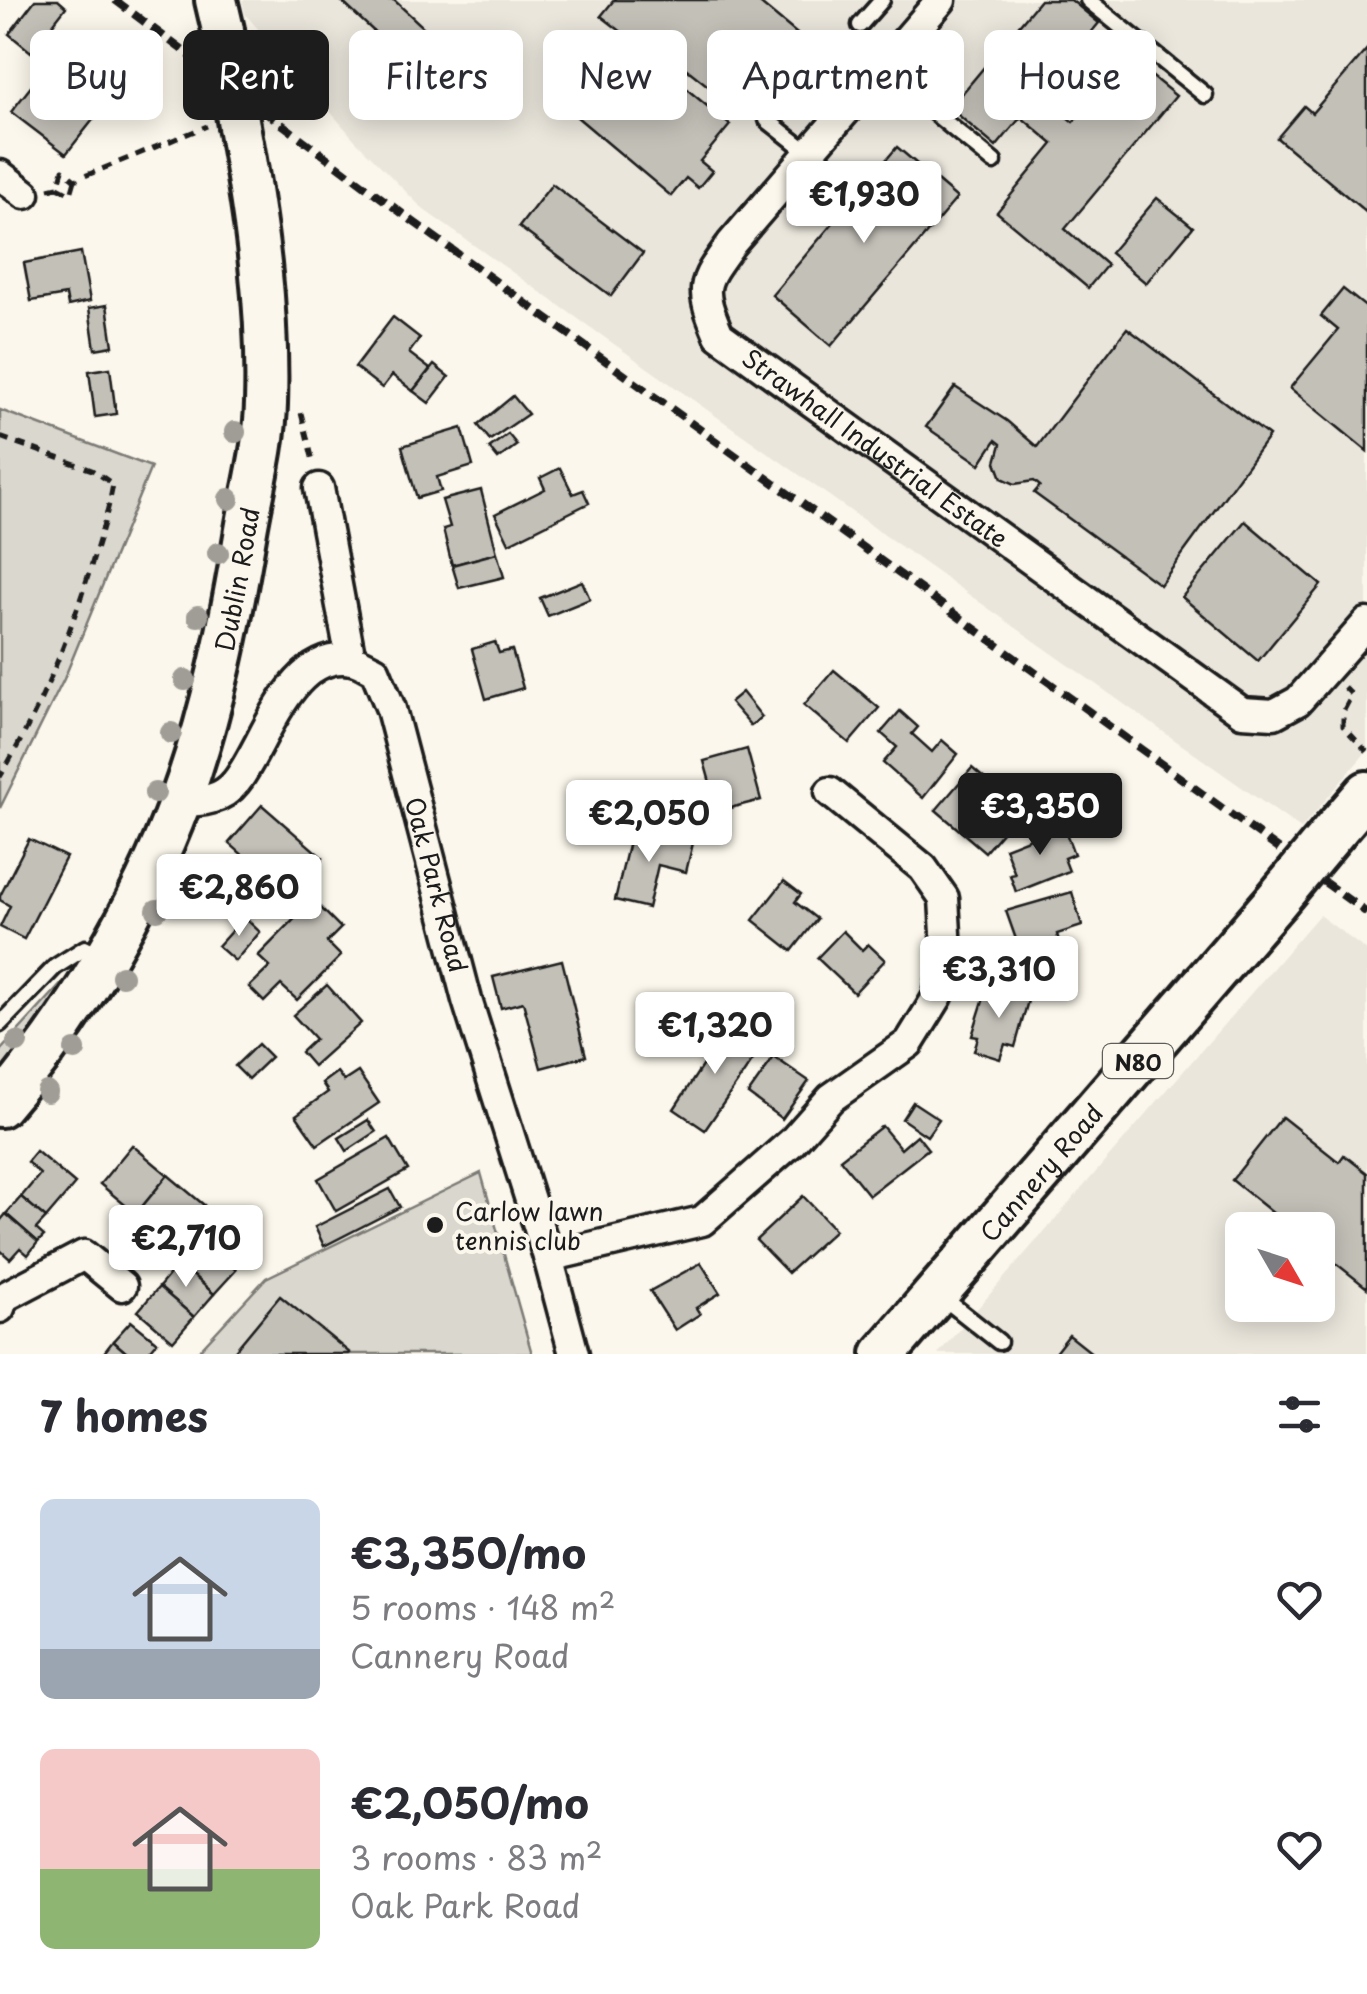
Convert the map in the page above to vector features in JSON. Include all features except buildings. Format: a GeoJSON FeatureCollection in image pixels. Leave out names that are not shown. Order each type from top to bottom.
{"type":"FeatureCollection","features":[{"type":"Feature","properties":{"kind":"main road","name":"Dublin Road"},"geometry":{"type":"LineString","coordinates":[[0,1106],[74,1010],[146,879],[180,802],[235,594],[266,406],[260,243],[220,15]]}},
{"type":"Feature","properties":{"kind":"main road","name":"Cannery Road"},"geometry":{"type":"LineString","coordinates":[[884,1354],[1367,793]]}},
{"type":"Feature","properties":{"kind":"street","name":"Strawhall Industrial Estate"},"geometry":{"type":"LineString","coordinates":[[916,30],[941,0]]}},
{"type":"Feature","properties":{"kind":"street","name":"Strawhall Industrial Estate"},"geometry":{"type":"LineString","coordinates":[[839,120],[708,276],[704,298],[720,335],[1242,712],[1274,714],[1298,700],[1367,623]]}},
{"type":"Feature","properties":{"kind":"street"},"geometry":{"type":"LineString","coordinates":[[0,175],[26,194]]}},
{"type":"Feature","properties":{"kind":"street"},"geometry":{"type":"LineString","coordinates":[[180,802],[206,802],[235,784],[296,681],[326,664],[352,660],[320,488]]}},
{"type":"Feature","properties":{"kind":"street","name":"Oak Park Road"},"geometry":{"type":"LineString","coordinates":[[352,660],[374,670],[392,709],[467,1000],[548,1257],[574,1354]]}},
{"type":"Feature","properties":{"kind":"street"},"geometry":{"type":"LineString","coordinates":[[548,1257],[702,1221],[792,1142],[831,1098],[909,1043],[938,996],[946,952],[944,898],[923,868],[830,792]]}},
{"type":"Feature","properties":{"kind":"street"},"geometry":{"type":"LineString","coordinates":[[1,1299],[84,1254],[122,1286]]}},
{"type":"Feature","properties":{"kind":"lane"},"geometry":{"type":"LineString","coordinates":[[860,26],[882,0]]}},
{"type":"Feature","properties":{"kind":"lane"},"geometry":{"type":"LineString","coordinates":[[1088,0],[1205,96]]}},
{"type":"Feature","properties":{"kind":"lane"},"geometry":{"type":"LineString","coordinates":[[768,120],[809,154]]}},
{"type":"Feature","properties":{"kind":"lane"},"geometry":{"type":"LineString","coordinates":[[943,120],[994,162]]}},
{"type":"Feature","properties":{"kind":"lane"},"geometry":{"type":"LineString","coordinates":[[0,1024],[55,967],[85,948],[104,958]]}},
{"type":"Feature","properties":{"kind":"lane"},"geometry":{"type":"LineString","coordinates":[[938,1293],[999,1342]]}},
{"type":"Feature","properties":{"kind":"path"},"geometry":{"type":"LineString","coordinates":[[74,180],[210,124],[239,126]]}},
{"type":"Feature","properties":{"kind":"path"},"geometry":{"type":"LineString","coordinates":[[58,187],[64,170],[74,180]]}},
{"type":"Feature","properties":{"kind":"path"},"geometry":{"type":"LineString","coordinates":[[26,194],[58,187],[71,194],[74,180]]}},
{"type":"Feature","properties":{"kind":"path"},"geometry":{"type":"LineString","coordinates":[[0,436],[92,470],[113,484],[109,509],[62,655],[33,720],[0,777]]}},
{"type":"Feature","properties":{"kind":"path"},"geometry":{"type":"LineString","coordinates":[[1326,672],[1352,695],[1342,712],[1342,726],[1367,752]]}},
{"type":"Feature","properties":{"kind":"shaded area"},"geometry":{"type":"Polygon","coordinates":[[[242,0],[1367,0],[1367,751],[1301,829],[424,210],[329,110],[329,30],[259,30],[245,14],[242,0]]]}},
{"type":"Feature","properties":{"kind":"shaded area"},"geometry":{"type":"Polygon","coordinates":[[[0,410],[151,467],[64,679],[0,808],[0,410]]]}},
{"type":"Feature","properties":{"kind":"shaded area"},"geometry":{"type":"Polygon","coordinates":[[[1319,915],[1367,951],[1367,1354],[938,1354],[1319,915]]]}},
{"type":"Feature","properties":{"kind":"shaded area"},"geometry":{"type":"Polygon","coordinates":[[[66,979],[72,982],[0,1081],[0,1051],[66,979]]]}},
{"type":"Feature","properties":{"kind":"shaded area","name":"Carlow lawn tennis club"},"geometry":{"type":"Polygon","coordinates":[[[481,1173],[532,1354],[196,1354],[266,1278],[481,1173]]]}},
{"type":"Feature","properties":{"kind":"railway"},"geometry":{"type":"LineString","coordinates":[[115,0],[411,220],[1367,913]]}},
{"type":"Feature","properties":{"kind":"place","name":"Carlow lawn tennis club"},"geometry":{"type":"Point","coordinates":[435,1225]}}]}
